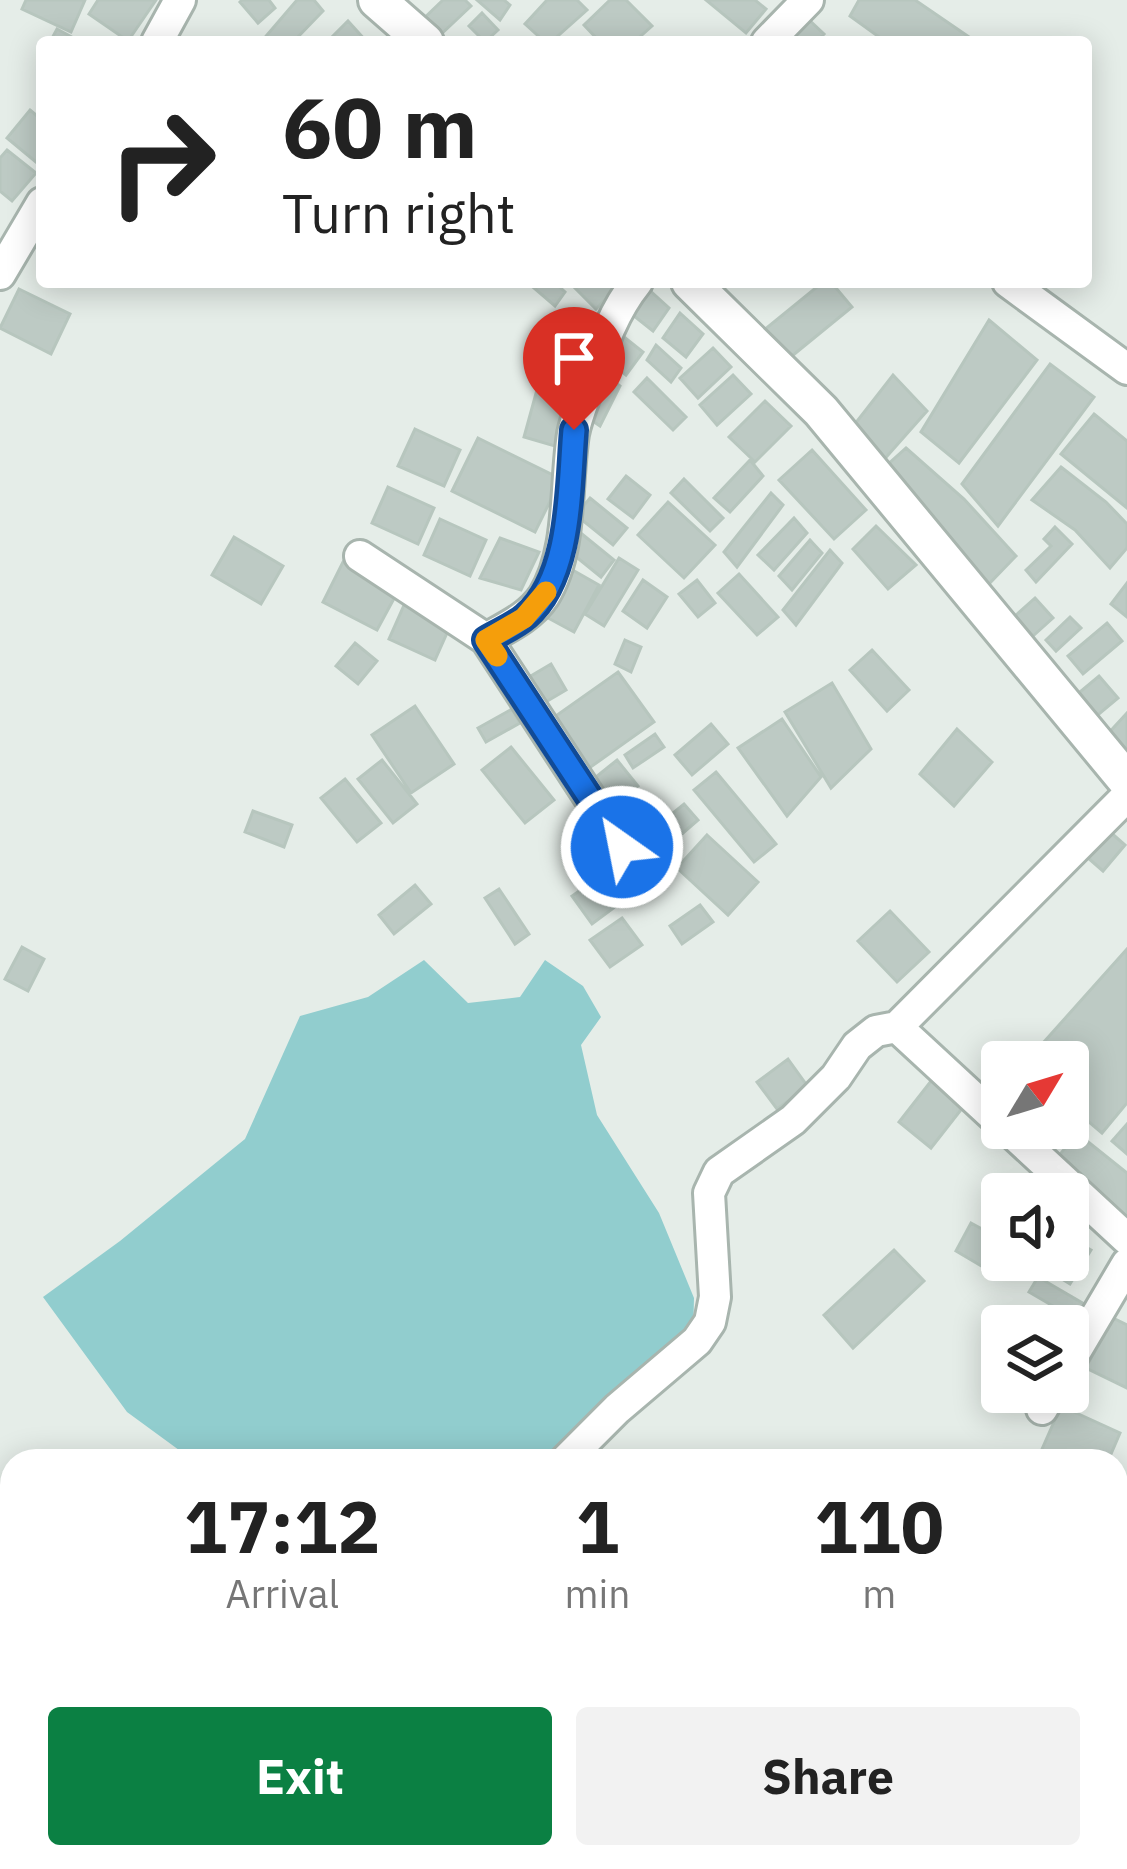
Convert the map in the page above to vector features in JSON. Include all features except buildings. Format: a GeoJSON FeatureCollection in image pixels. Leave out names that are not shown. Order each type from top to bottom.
{"type":"FeatureCollection","features":[{"type":"Feature","properties":{"kind":"street"},"geometry":{"type":"LineString","coordinates":[[160,36],[180,0]]}},
{"type":"Feature","properties":{"kind":"street"},"geometry":{"type":"LineString","coordinates":[[377,0],[418,36]]}},
{"type":"Feature","properties":{"kind":"street"},"geometry":{"type":"LineString","coordinates":[[773,36],[808,0]]}},
{"type":"Feature","properties":{"kind":"street"},"geometry":{"type":"LineString","coordinates":[[0,274],[36,213]]}},
{"type":"Feature","properties":{"kind":"street"},"geometry":{"type":"LineString","coordinates":[[486,640],[524,618],[540,602],[556,571],[574,430],[610,324],[632,288]]}},
{"type":"Feature","properties":{"kind":"street"},"geometry":{"type":"LineString","coordinates":[[695,288],[820,411],[1127,781]]}},
{"type":"Feature","properties":{"kind":"street"},"geometry":{"type":"LineString","coordinates":[[1016,288],[1127,369]]}},
{"type":"Feature","properties":{"kind":"street"},"geometry":{"type":"LineString","coordinates":[[360,556],[486,640],[622,847]]}},
{"type":"Feature","properties":{"kind":"street"},"geometry":{"type":"LineString","coordinates":[[578,1449],[697,1341],[710,1322],[715,1297],[709,1193],[719,1172],[794,1120],[836,1077],[857,1046],[876,1031],[897,1027],[1127,796]]}},
{"type":"Feature","properties":{"kind":"street"},"geometry":{"type":"LineString","coordinates":[[897,1027],[981,1105]]}},
{"type":"Feature","properties":{"kind":"street"},"geometry":{"type":"LineString","coordinates":[[1029,1149],[1127,1239]]}},
{"type":"Feature","properties":{"kind":"street"},"geometry":{"type":"LineString","coordinates":[[1089,1328],[1127,1264]]}},
{"type":"Feature","properties":{"kind":"water"},"geometry":{"type":"Polygon","coordinates":[[[424,960],[468,1003],[520,997],[545,960],[583,986],[601,1017],[581,1045],[597,1115],[659,1213],[694,1298],[693,1336],[555,1449],[178,1449],[127,1412],[43,1297],[245,1139],[300,1016],[368,997],[424,960]]]}},
{"type":"Feature","properties":{"kind":"slow traffic"},"geometry":{"type":"LineString","coordinates":[[497,656],[486,640],[524,618],[546,592]]}},
{"type":"Feature","properties":{"kind":"route"},"geometry":{"type":"LineString","coordinates":[[574,430],[556,571],[540,602],[524,618],[486,640],[622,847]]}}]}
